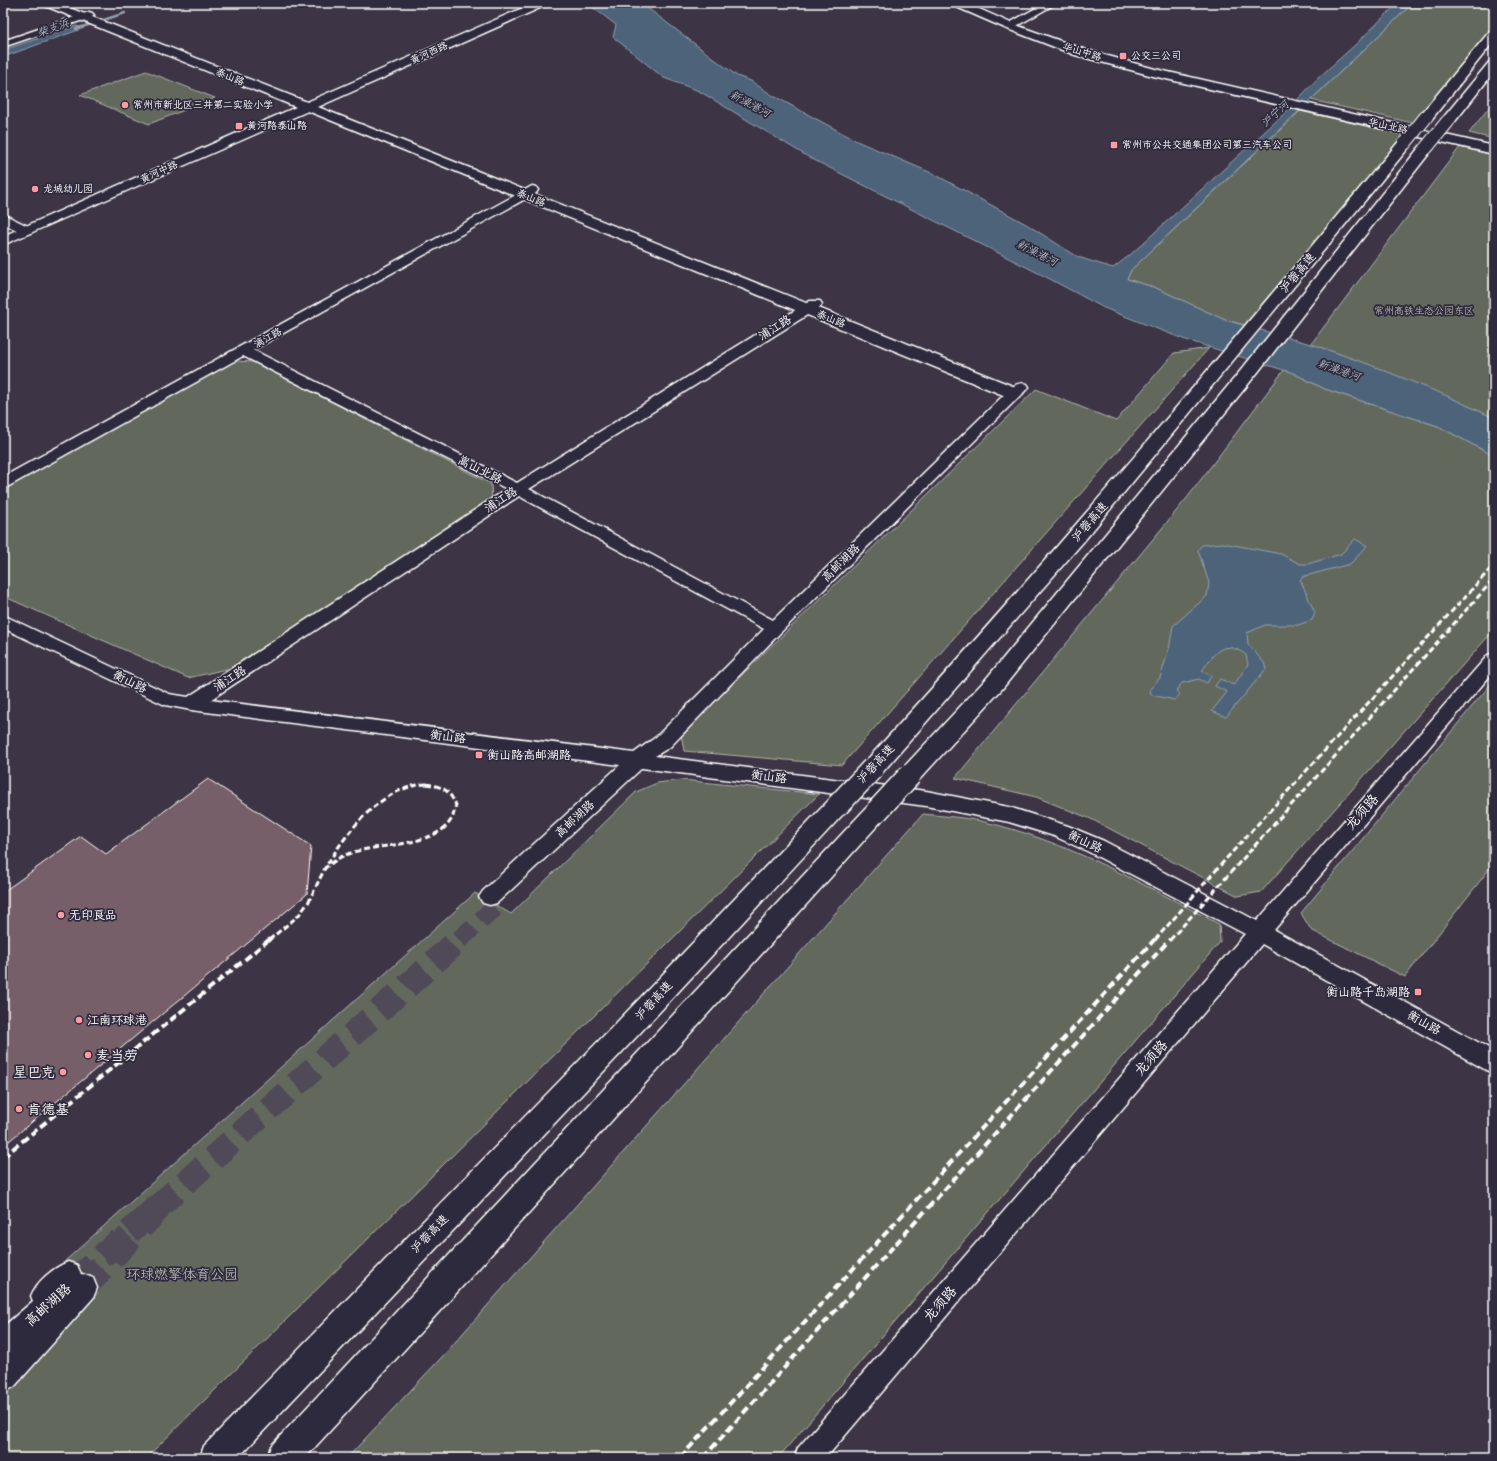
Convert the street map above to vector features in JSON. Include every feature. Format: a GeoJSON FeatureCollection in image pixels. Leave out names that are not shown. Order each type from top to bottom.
{"type":"FeatureCollection","features":[{"type":"Feature","properties":{"kind":"main road","name":"泰山路"},"geometry":{"type":"LineString","coordinates":[[47,3],[87,16]]}},
{"type":"Feature","properties":{"kind":"main road","name":"泰山路"},"geometry":{"type":"LineString","coordinates":[[60,3],[87,16],[272,90],[308,99],[528,192]]}},
{"type":"Feature","properties":{"kind":"main road","name":"黄河西路"},"geometry":{"type":"LineString","coordinates":[[347,86],[531,3]]}},
{"type":"Feature","properties":{"kind":"main road","name":"黄河西路"},"geometry":{"type":"LineString","coordinates":[[308,99],[347,86],[543,3]]}},
{"type":"Feature","properties":{"kind":"main road","name":"华山中路"},"geometry":{"type":"LineString","coordinates":[[956,3],[1061,42],[1121,59],[1286,100]]}},
{"type":"Feature","properties":{"kind":"main road","name":"华山中路"},"geometry":{"type":"LineString","coordinates":[[965,3],[1079,52],[1153,72],[1286,100]]}},
{"type":"Feature","properties":{"kind":"main road","name":"沪蓉高速"},"geometry":{"type":"LineString","coordinates":[[216,1458],[630,1026],[873,768],[960,672],[1091,521],[1225,361],[1494,34]]}},
{"type":"Feature","properties":{"kind":"main road","name":"沪蓉高速"},"geometry":{"type":"LineString","coordinates":[[283,1458],[450,1279],[994,684],[1252,368],[1494,64]]}},
{"type":"Feature","properties":{"kind":"main road"},"geometry":{"type":"LineString","coordinates":[[339,113],[332,106],[333,101],[347,86]]}},
{"type":"Feature","properties":{"kind":"main road"},"geometry":{"type":"LineString","coordinates":[[256,124],[275,108],[272,90]]}},
{"type":"Feature","properties":{"kind":"main road","name":"泰山路"},"geometry":{"type":"LineString","coordinates":[[308,99],[528,192],[1018,390]]}},
{"type":"Feature","properties":{"kind":"main road","name":"黄河中路"},"geometry":{"type":"LineString","coordinates":[[3,234],[23,228],[256,124],[308,99]]}},
{"type":"Feature","properties":{"kind":"main road","name":"黄河中路"},"geometry":{"type":"LineString","coordinates":[[3,240],[23,228],[308,99]]}},
{"type":"Feature","properties":{"kind":"main road","name":"华山北路"},"geometry":{"type":"LineString","coordinates":[[1286,100],[1494,145]]}},
{"type":"Feature","properties":{"kind":"main road","name":"华山北路"},"geometry":{"type":"LineString","coordinates":[[1309,105],[1494,150]]}},
{"type":"Feature","properties":{"kind":"main road"},"geometry":{"type":"LineString","coordinates":[[3,1376],[75,1281]]}},
{"type":"Feature","properties":{"kind":"street"},"geometry":{"type":"LineString","coordinates":[[1012,24],[1052,3]]}},
{"type":"Feature","properties":{"kind":"street"},"geometry":{"type":"LineString","coordinates":[[3,44],[87,16]]}},
{"type":"Feature","properties":{"kind":"street","name":"漓江路"},"geometry":{"type":"LineString","coordinates":[[3,484],[528,192]]}},
{"type":"Feature","properties":{"kind":"street"},"geometry":{"type":"LineString","coordinates":[[3,218],[23,228]]}},
{"type":"Feature","properties":{"kind":"street","name":"浦江路"},"geometry":{"type":"LineString","coordinates":[[198,700],[518,489],[810,306]]}},
{"type":"Feature","properties":{"kind":"street","name":"嵩山北路"},"geometry":{"type":"LineString","coordinates":[[244,351],[518,489],[775,628]]}},
{"type":"Feature","properties":{"kind":"street","name":"高邮湖路"},"geometry":{"type":"LineString","coordinates":[[495,900],[650,754],[775,628],[1018,390]]}},
{"type":"Feature","properties":{"kind":"street","name":"衡山路"},"geometry":{"type":"LineString","coordinates":[[3,609],[198,700]]}},
{"type":"Feature","properties":{"kind":"street","name":"衡山路"},"geometry":{"type":"LineString","coordinates":[[3,621],[165,699],[198,700],[650,754],[940,800],[1013,816],[1061,831],[1263,928],[1494,1051]]}},
{"type":"Feature","properties":{"kind":"street","name":"龙须路"},"geometry":{"type":"LineString","coordinates":[[808,1458],[1494,658]]}},
{"type":"Feature","properties":{"kind":"street","name":"衡山路"},"geometry":{"type":"LineString","coordinates":[[1263,928],[1494,1063]]}},
{"type":"Feature","properties":{"kind":"street","name":"高邮湖路"},"geometry":{"type":"LineString","coordinates":[[3,1333],[75,1281]]}},
{"type":"Feature","properties":{"kind":"street","name":"高邮湖路"},"geometry":{"type":"LineString","coordinates":[[3,1345],[75,1281]]}},
{"type":"Feature","properties":{"kind":"green space"},"geometry":{"type":"Polygon","coordinates":[[[1413,3],[1494,3],[1494,25],[1413,123],[1311,100],[1413,3]]]}},
{"type":"Feature","properties":{"kind":"green space"},"geometry":{"type":"Polygon","coordinates":[[[146,71],[215,98],[149,124],[80,95],[146,71]]]}},
{"type":"Feature","properties":{"kind":"green space"},"geometry":{"type":"Polygon","coordinates":[[[1494,101],[1494,139],[1469,133],[1494,101]]]}},
{"type":"Feature","properties":{"kind":"green space"},"geometry":{"type":"Polygon","coordinates":[[[1300,111],[1405,135],[1245,325],[1225,320],[1156,288],[1127,279],[1131,270],[1300,111]]]}},
{"type":"Feature","properties":{"kind":"green space","name":"常州高铁生态公园东区"},"geometry":{"type":"Polygon","coordinates":[[[1460,147],[1494,155],[1494,418],[1403,379],[1311,344],[1460,147]]]}},
{"type":"Feature","properties":{"kind":"green space"},"geometry":{"type":"Polygon","coordinates":[[[1209,348],[842,765],[684,751],[681,734],[1036,389],[1116,421],[1174,353],[1209,348]]]}},
{"type":"Feature","properties":{"kind":"green space"},"geometry":{"type":"Polygon","coordinates":[[[235,361],[254,362],[491,484],[492,500],[235,667],[188,678],[3,596],[3,488],[235,361]]]}},
{"type":"Feature","properties":{"kind":"green space"},"geometry":{"type":"Polygon","coordinates":[[[1284,370],[1325,389],[1438,426],[1494,456],[1494,630],[1261,892],[1238,896],[1091,819],[1036,797],[955,778],[1187,498],[1284,370]]]}},
{"type":"Feature","properties":{"kind":"green space"},"geometry":{"type":"Polygon","coordinates":[[[1494,680],[1494,863],[1405,977],[1311,930],[1301,913],[1494,680]]]}},
{"type":"Feature","properties":{"kind":"green space","name":"环球燃擎体育公园"},"geometry":{"type":"Polygon","coordinates":[[[682,780],[819,794],[146,1458],[3,1458],[3,1394],[95,1288],[65,1261],[475,893],[511,914],[636,792],[657,783],[682,780]]]}},
{"type":"Feature","properties":{"kind":"green space"},"geometry":{"type":"Polygon","coordinates":[[[923,814],[981,821],[1043,839],[1073,851],[1132,879],[1219,924],[1220,942],[778,1458],[347,1458],[441,1358],[923,814]]]}},
{"type":"Feature","properties":{"kind":"water","name":"新澡港河"},"geometry":{"type":"Polygon","coordinates":[[[587,3],[641,3],[737,76],[751,81],[772,95],[859,142],[934,174],[1026,224],[1078,257],[1113,268],[1130,255],[1285,113],[1318,78],[1355,45],[1398,3],[1413,3],[1131,270],[1127,279],[1156,288],[1225,320],[1311,344],[1368,364],[1445,395],[1494,418],[1494,456],[1438,426],[1325,389],[1293,373],[1183,339],[1104,308],[1048,278],[810,158],[699,91],[664,78],[613,37],[616,25],[587,3]]]}},
{"type":"Feature","properties":{"kind":"water"},"geometry":{"type":"Polygon","coordinates":[[[76,26],[84,28],[3,57],[3,50],[76,26]]]}},
{"type":"Feature","properties":{"kind":"water"},"geometry":{"type":"Polygon","coordinates":[[[1355,539],[1367,546],[1350,564],[1305,576],[1300,579],[1315,613],[1312,620],[1298,625],[1265,625],[1247,633],[1248,644],[1264,663],[1266,669],[1226,717],[1212,711],[1227,692],[1215,686],[1220,679],[1234,685],[1248,664],[1246,655],[1238,650],[1225,648],[1216,653],[1202,671],[1211,676],[1207,683],[1199,679],[1182,683],[1176,691],[1180,694],[1175,700],[1151,695],[1150,689],[1160,678],[1169,649],[1173,626],[1207,596],[1209,583],[1198,550],[1202,545],[1223,543],[1281,554],[1300,564],[1308,564],[1341,554],[1355,539]]]}},
{"type":"Feature","properties":{"kind":"building","name":"江南环球港"},"geometry":{"type":"Polygon","coordinates":[[[208,779],[311,846],[307,894],[3,1146],[3,892],[81,836],[106,854],[208,779]]]}},
{"type":"Feature","properties":{"kind":"waterway","name":"柴支浜"},"geometry":{"type":"LineString","coordinates":[[76,29],[125,13]]}},
{"type":"Feature","properties":{"kind":"tunnel"},"geometry":{"type":"LineString","coordinates":[[459,940],[500,903]]}},
{"type":"Feature","properties":{"kind":"tunnel"},"geometry":{"type":"LineString","coordinates":[[74,1281],[460,939]]}},
{"type":"Feature","properties":{"kind":"tunnel"},"geometry":{"type":"LineString","coordinates":[[82,1288],[159,1206]]}},
{"type":"Feature","properties":{"kind":"railway"},"geometry":{"type":"LineString","coordinates":[[1155,940],[1225,860],[1494,565]]}},
{"type":"Feature","properties":{"kind":"railway"},"geometry":{"type":"LineString","coordinates":[[1170,940],[1494,579]]}},
{"type":"Feature","properties":{"kind":"railway"},"geometry":{"type":"LineString","coordinates":[[426,784],[437,786],[448,792],[456,805],[452,818],[443,829],[432,836],[348,854],[339,858],[325,868],[354,826],[380,802],[394,793],[409,787],[426,784]]}},
{"type":"Feature","properties":{"kind":"railway"},"geometry":{"type":"LineString","coordinates":[[269,940],[298,916],[308,903],[325,868]]}},
{"type":"Feature","properties":{"kind":"railway"},"geometry":{"type":"LineString","coordinates":[[3,1157],[270,939]]}},
{"type":"Feature","properties":{"kind":"railway"},"geometry":{"type":"LineString","coordinates":[[680,1458],[1155,939]]}},
{"type":"Feature","properties":{"kind":"railway"},"geometry":{"type":"LineString","coordinates":[[703,1458],[1170,939]]}},
{"type":"Feature","properties":{"kind":"place","name":"公交三公司"},"geometry":{"type":"Point","coordinates":[1123,56]}},
{"type":"Feature","properties":{"kind":"place","name":"常州市新北区三井第二实验小学"},"geometry":{"type":"Point","coordinates":[125,105]}},
{"type":"Feature","properties":{"kind":"place","name":"黄河路泰山路"},"geometry":{"type":"Point","coordinates":[239,126]}},
{"type":"Feature","properties":{"kind":"place","name":"常州市公共交通集团公司第三汽车公司"},"geometry":{"type":"Point","coordinates":[1114,145]}},
{"type":"Feature","properties":{"kind":"place","name":"龙城幼儿园"},"geometry":{"type":"Point","coordinates":[35,189]}},
{"type":"Feature","properties":{"kind":"place","name":"衡山路高邮湖路"},"geometry":{"type":"Point","coordinates":[479,755]}},
{"type":"Feature","properties":{"kind":"place","name":"无印良品"},"geometry":{"type":"Point","coordinates":[61,915]}},
{"type":"Feature","properties":{"kind":"place","name":"衡山路千岛湖路"},"geometry":{"type":"Point","coordinates":[1418,992]}},
{"type":"Feature","properties":{"kind":"place","name":"江南环球港"},"geometry":{"type":"Point","coordinates":[79,1020]}},
{"type":"Feature","properties":{"kind":"place","name":"麦当劳"},"geometry":{"type":"Point","coordinates":[88,1055]}},
{"type":"Feature","properties":{"kind":"place","name":"星巴克"},"geometry":{"type":"Point","coordinates":[63,1072]}},
{"type":"Feature","properties":{"kind":"place","name":"肯德基"},"geometry":{"type":"Point","coordinates":[19,1109]}},
{"type":"Feature","properties":{"kind":"water label","name":"沪宁河"},"geometry":{"type":"Point","coordinates":[1275,114]}}]}
